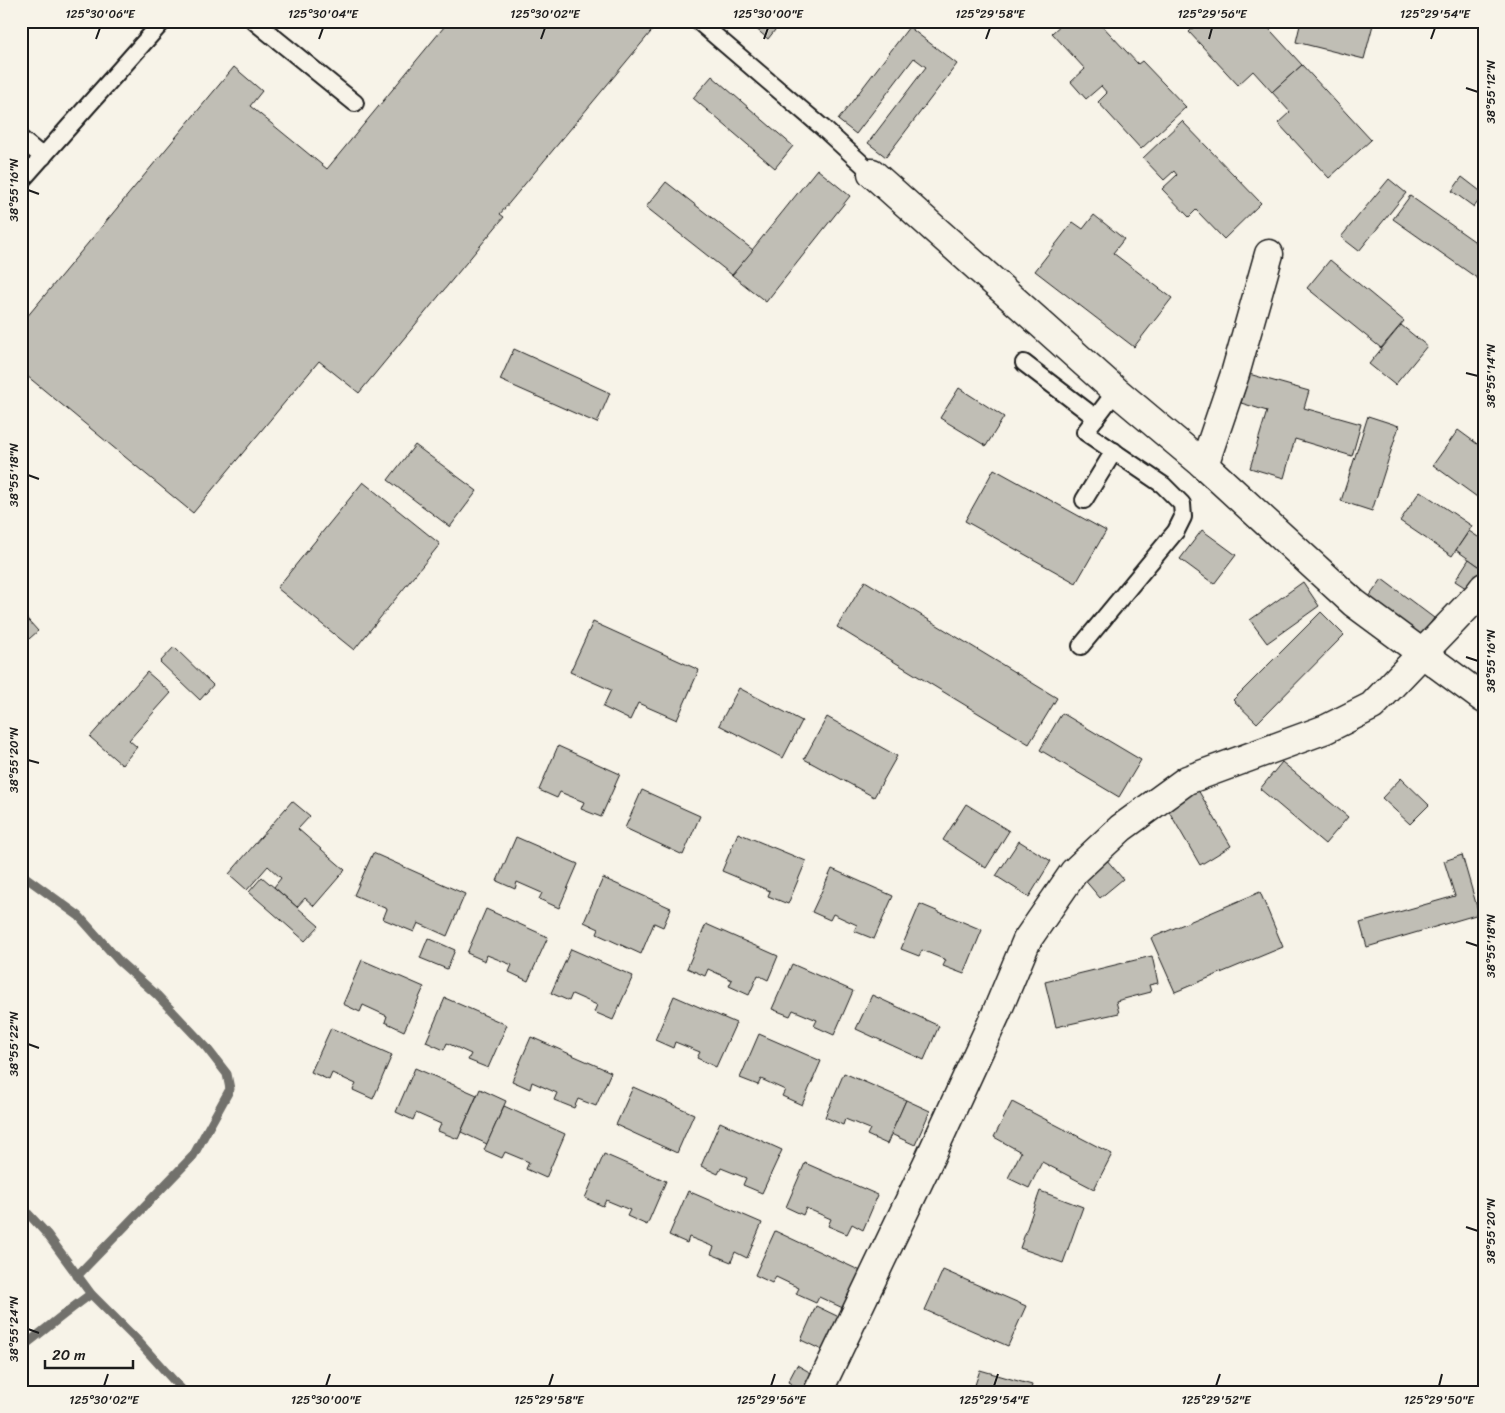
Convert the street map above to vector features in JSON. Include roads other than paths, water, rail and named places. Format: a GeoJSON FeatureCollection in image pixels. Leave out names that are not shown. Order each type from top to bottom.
{"type":"FeatureCollection","features":[{"type":"Feature","properties":{"kind":"street"},"geometry":{"type":"LineString","coordinates":[[872,173],[1116,390],[1204,465],[1354,603],[1484,699]]}},
{"type":"Feature","properties":{"kind":"street"},"geometry":{"type":"LineString","coordinates":[[1204,465],[1235,374],[1269,254]]}},
{"type":"Feature","properties":{"kind":"street"},"geometry":{"type":"LineString","coordinates":[[818,1392],[936,1145],[996,1014],[1027,940],[1074,872],[1121,828],[1187,780],[1326,729],[1372,706],[1484,587]]}},
{"type":"Feature","properties":{"kind":"lane"},"geometry":{"type":"LineString","coordinates":[[21,181],[163,21]]}},
{"type":"Feature","properties":{"kind":"lane"},"geometry":{"type":"LineString","coordinates":[[254,21],[354,103]]}},
{"type":"Feature","properties":{"kind":"lane"},"geometry":{"type":"LineString","coordinates":[[698,22],[823,128],[872,173]]}},
{"type":"Feature","properties":{"kind":"lane"},"geometry":{"type":"LineString","coordinates":[[21,139],[43,156]]}},
{"type":"Feature","properties":{"kind":"lane"},"geometry":{"type":"LineString","coordinates":[[1024,363],[1096,418]]}},
{"type":"Feature","properties":{"kind":"lane"},"geometry":{"type":"LineString","coordinates":[[1081,646],[1176,531],[1183,517],[1182,504],[1163,485],[1085,432],[1116,390]]}},
{"type":"Feature","properties":{"kind":"lane"},"geometry":{"type":"LineString","coordinates":[[1084,500],[1114,451]]}},
{"type":"Feature","properties":{"kind":"waterway"},"geometry":{"type":"LineString","coordinates":[[21,874],[79,916],[120,962],[157,995],[206,1047],[227,1074],[230,1089],[193,1156],[77,1276]]}},
{"type":"Feature","properties":{"kind":"waterway"},"geometry":{"type":"LineString","coordinates":[[21,1206],[47,1234],[91,1294],[137,1340],[184,1392]]}},
{"type":"Feature","properties":{"kind":"waterway"},"geometry":{"type":"LineString","coordinates":[[21,1348],[91,1294]]}}]}
